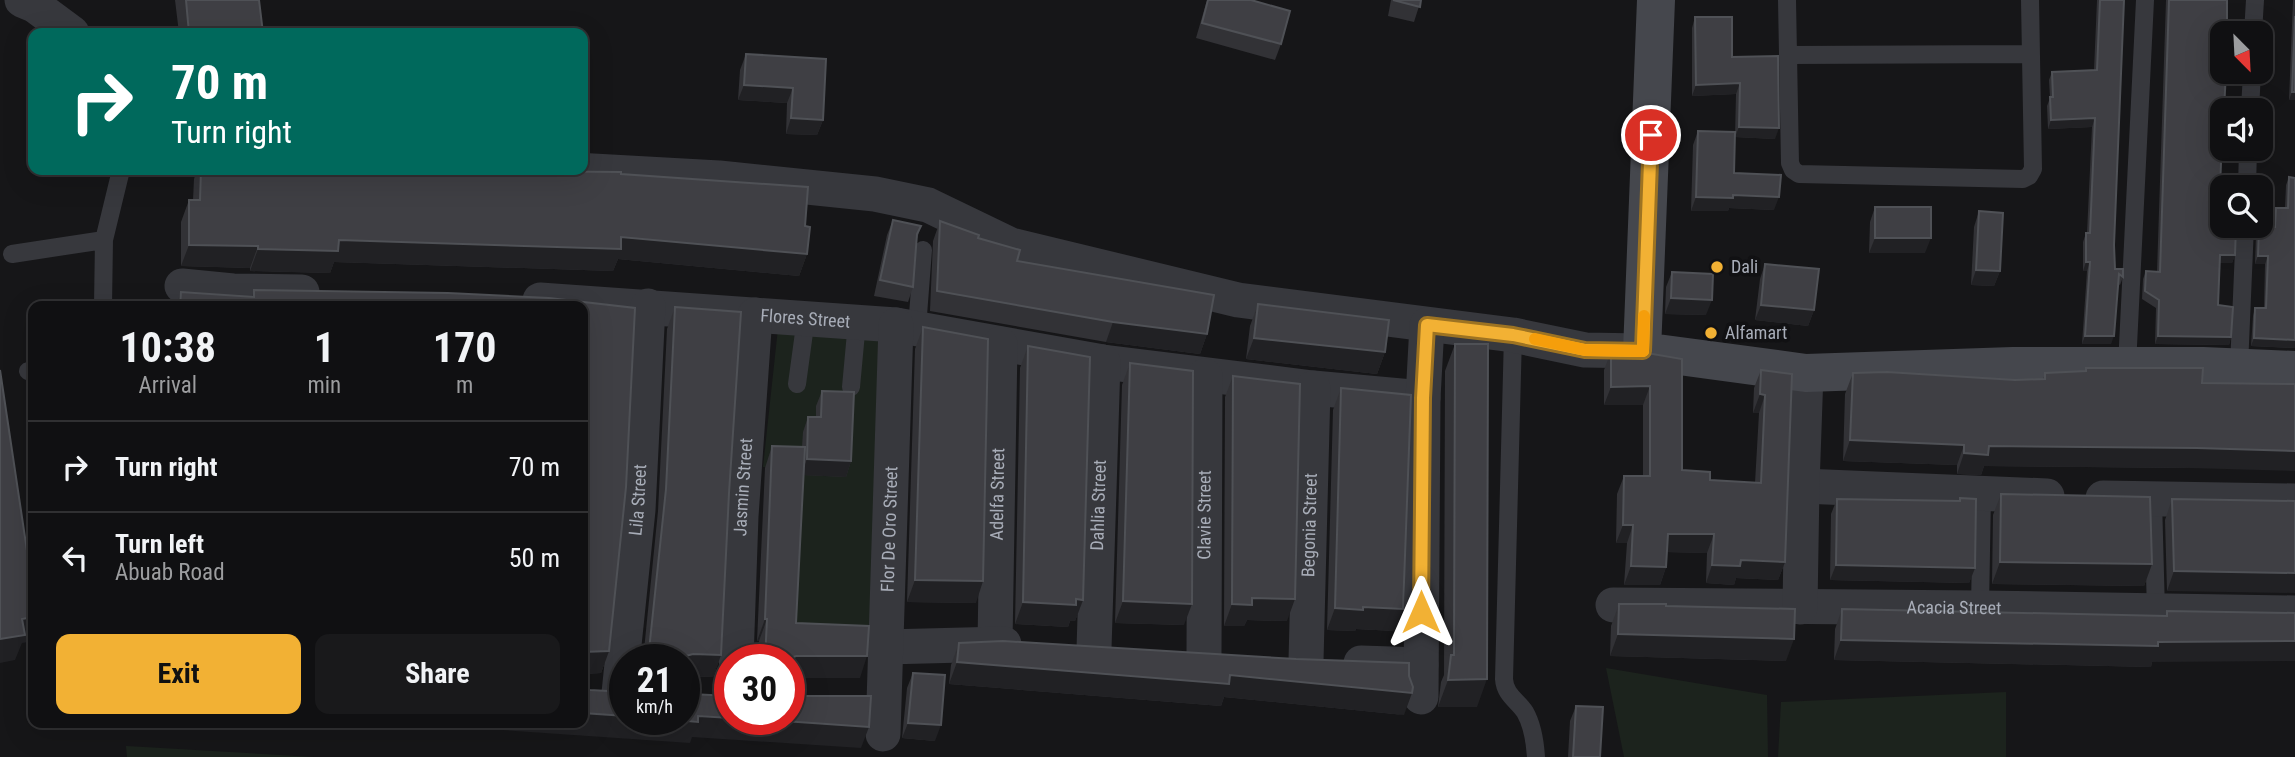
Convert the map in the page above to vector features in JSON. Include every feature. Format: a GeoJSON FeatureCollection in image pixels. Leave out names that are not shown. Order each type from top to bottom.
{"type":"FeatureCollection","features":[{"type":"Feature","properties":{"kind":"street"},"geometry":{"type":"LineString","coordinates":[[22,0],[34,5],[65,28]]}},
{"type":"Feature","properties":{"kind":"street"},"geometry":{"type":"LineString","coordinates":[[1643,351],[1656,0]]}},
{"type":"Feature","properties":{"kind":"street"},"geometry":{"type":"LineString","coordinates":[[588,171],[719,178],[875,194],[928,205],[1011,245],[1238,300],[1513,335],[1585,350],[1643,351],[1806,373],[2013,366],[2239,367],[2295,370]]}},
{"type":"Feature","properties":{"kind":"street"},"geometry":{"type":"LineString","coordinates":[[182,286],[232,299],[337,293]]}},
{"type":"Feature","properties":{"kind":"street","name":"Flores Street"},"geometry":{"type":"LineString","coordinates":[[506,298],[529,301]]}},
{"type":"Feature","properties":{"kind":"street","name":"Flores Street"},"geometry":{"type":"LineString","coordinates":[[588,304],[648,306],[906,327],[1103,362],[1205,376],[1423,398]]}},
{"type":"Feature","properties":{"kind":"street","name":"Lila Street"},"geometry":{"type":"LineString","coordinates":[[626,644],[638,510],[648,306]]}},
{"type":"Feature","properties":{"kind":"street","name":"Jasmin Street"},"geometry":{"type":"LineString","coordinates":[[737,644],[741,516],[754,315]]}},
{"type":"Feature","properties":{"kind":"street"},"geometry":{"type":"LineString","coordinates":[[1423,398],[1427,325]]}},
{"type":"Feature","properties":{"kind":"street","name":"Flor De Oro Street"},"geometry":{"type":"LineString","coordinates":[[883,734],[870,698],[886,648],[906,327]]}},
{"type":"Feature","properties":{"kind":"street","name":"Adelfa Street"},"geometry":{"type":"LineString","coordinates":[[995,643],[1000,344]]}},
{"type":"Feature","properties":{"kind":"street","name":"Dahlia Street"},"geometry":{"type":"LineString","coordinates":[[1103,362],[1080,648],[1131,651]]}},
{"type":"Feature","properties":{"kind":"street"},"geometry":{"type":"LineString","coordinates":[[1800,607],[1801,486],[1806,373]]}},
{"type":"Feature","properties":{"kind":"street","name":"Clavie Street"},"geometry":{"type":"LineString","coordinates":[[1203,655],[1205,376]]}},
{"type":"Feature","properties":{"kind":"street","name":"Begonia Street"},"geometry":{"type":"LineString","coordinates":[[1313,388],[1292,661],[1421,681],[1423,398]]}},
{"type":"Feature","properties":{"kind":"street"},"geometry":{"type":"LineString","coordinates":[[1801,486],[1982,495],[2295,501]]}},
{"type":"Feature","properties":{"kind":"street","name":"Acacia Street"},"geometry":{"type":"LineString","coordinates":[[1613,605],[2295,614]]}},
{"type":"Feature","properties":{"kind":"street"},"geometry":{"type":"LineString","coordinates":[[886,648],[995,643],[1031,646]]}},
{"type":"Feature","properties":{"kind":"street"},"geometry":{"type":"LineString","coordinates":[[1168,653],[1240,658]]}},
{"type":"Feature","properties":{"kind":"street"},"geometry":{"type":"LineString","coordinates":[[588,692],[609,693]]}},
{"type":"Feature","properties":{"kind":"lane"},"geometry":{"type":"LineString","coordinates":[[1787,0],[1790,163],[1793,170],[1799,174],[2023,179],[2029,176],[2033,169],[2030,0]]}},
{"type":"Feature","properties":{"kind":"lane"},"geometry":{"type":"LineString","coordinates":[[2127,366],[2146,0]]}},
{"type":"Feature","properties":{"kind":"lane"},"geometry":{"type":"LineString","coordinates":[[2254,21],[2255,0]]}},
{"type":"Feature","properties":{"kind":"lane"},"geometry":{"type":"LineString","coordinates":[[1789,55],[2031,54]]}},
{"type":"Feature","properties":{"kind":"lane"},"geometry":{"type":"LineString","coordinates":[[103,301],[104,240],[120,175]]}},
{"type":"Feature","properties":{"kind":"lane"},"geometry":{"type":"LineString","coordinates":[[2239,367],[2244,238]]}},
{"type":"Feature","properties":{"kind":"lane"},"geometry":{"type":"LineString","coordinates":[[12,254],[104,240]]}},
{"type":"Feature","properties":{"kind":"lane"},"geometry":{"type":"LineString","coordinates":[[906,327],[923,250]]}},
{"type":"Feature","properties":{"kind":"lane"},"geometry":{"type":"LineString","coordinates":[[797,384],[806,318]]}},
{"type":"Feature","properties":{"kind":"lane"},"geometry":{"type":"LineString","coordinates":[[851,387],[857,322]]}},
{"type":"Feature","properties":{"kind":"lane"},"geometry":{"type":"LineString","coordinates":[[1513,335],[1504,679],[1505,687],[1524,711],[1532,729],[1535,757]]}},
{"type":"Feature","properties":{"kind":"lane"},"geometry":{"type":"LineString","coordinates":[[1980,608],[1982,495]]}},
{"type":"Feature","properties":{"kind":"lane"},"geometry":{"type":"LineString","coordinates":[[2152,499],[2156,612]]}},
{"type":"Feature","properties":{"kind":"shaded area"},"geometry":{"type":"Polygon","coordinates":[[[779,319],[885,335],[869,644],[795,640],[801,469],[763,467],[779,319]]]}},
{"type":"Feature","properties":{"kind":"shaded area"},"geometry":{"type":"Polygon","coordinates":[[[1606,668],[1767,695],[1768,757],[1624,757],[1606,668]]]}},
{"type":"Feature","properties":{"kind":"shaded area"},"geometry":{"type":"Polygon","coordinates":[[[2006,692],[2006,757],[1778,757],[1781,702],[2006,692]]]}},
{"type":"Feature","properties":{"kind":"shaded area"},"geometry":{"type":"Polygon","coordinates":[[[127,746],[314,757],[127,757],[127,746]]]}},
{"type":"Feature","properties":{"kind":"building"},"geometry":{"type":"Polygon","coordinates":[[[186,0],[259,0],[262,28],[189,28],[186,0]]]}},
{"type":"Feature","properties":{"kind":"building"},"geometry":{"type":"Polygon","coordinates":[[[1208,0],[1251,0],[1290,11],[1281,44],[1202,23],[1208,0]]]}},
{"type":"Feature","properties":{"kind":"building"},"geometry":{"type":"Polygon","coordinates":[[[1393,0],[1421,0],[1420,7],[1393,0]]]}},
{"type":"Feature","properties":{"kind":"building"},"geometry":{"type":"Polygon","coordinates":[[[2100,0],[2124,0],[2114,245],[2115,269],[2123,269],[2123,277],[2119,274],[2114,336],[2085,336],[2090,262],[2086,262],[2086,233],[2090,233],[2095,118],[2051,120],[2050,97],[2053,97],[2052,72],[2097,70],[2100,0]]]}},
{"type":"Feature","properties":{"kind":"building"},"geometry":{"type":"Polygon","coordinates":[[[2169,0],[2227,0],[2227,21],[2210,21],[2210,84],[2225,84],[2225,98],[2210,98],[2210,161],[2221,161],[2221,175],[2210,175],[2210,238],[2236,238],[2235,255],[2220,255],[2218,305],[2233,307],[2231,337],[2158,336],[2159,300],[2145,291],[2146,271],[2160,272],[2169,0]]]}},
{"type":"Feature","properties":{"kind":"building"},"geometry":{"type":"Polygon","coordinates":[[[2295,16],[2295,92],[2292,92],[2295,16]]]}},
{"type":"Feature","properties":{"kind":"building"},"geometry":{"type":"Polygon","coordinates":[[[1695,17],[1732,17],[1732,57],[1778,56],[1779,128],[1739,127],[1740,83],[1696,85],[1695,17]]]}},
{"type":"Feature","properties":{"kind":"building"},"geometry":{"type":"Polygon","coordinates":[[[746,54],[826,59],[823,120],[791,118],[793,88],[744,85],[746,54]]]}},
{"type":"Feature","properties":{"kind":"building"},"geometry":{"type":"Polygon","coordinates":[[[1698,131],[1735,132],[1734,173],[1781,175],[1779,197],[1696,197],[1698,131]]]}},
{"type":"Feature","properties":{"kind":"building"},"geometry":{"type":"Polygon","coordinates":[[[588,172],[621,172],[808,187],[805,226],[810,227],[807,254],[621,237],[621,249],[339,240],[338,251],[258,249],[258,246],[189,245],[189,200],[200,200],[201,175],[588,175],[588,172]]]}},
{"type":"Feature","properties":{"kind":"building"},"geometry":{"type":"Polygon","coordinates":[[[2289,177],[2295,178],[2295,340],[2254,338],[2255,308],[2266,308],[2268,256],[2258,256],[2259,238],[2273,238],[2276,208],[2288,208],[2289,177]]]}},
{"type":"Feature","properties":{"kind":"building"},"geometry":{"type":"Polygon","coordinates":[[[1875,207],[1931,207],[1931,238],[1875,238],[1875,207]]]}},
{"type":"Feature","properties":{"kind":"building"},"geometry":{"type":"Polygon","coordinates":[[[1979,211],[2003,213],[2000,271],[1976,270],[1979,211]]]}},
{"type":"Feature","properties":{"kind":"building"},"geometry":{"type":"Polygon","coordinates":[[[893,220],[921,226],[917,234],[913,287],[880,280],[893,220]]]}},
{"type":"Feature","properties":{"kind":"building"},"geometry":{"type":"Polygon","coordinates":[[[940,221],[979,235],[978,238],[1020,250],[1017,261],[1214,295],[1207,334],[1113,322],[937,291],[940,221]]]}},
{"type":"Feature","properties":{"kind":"building"},"geometry":{"type":"Polygon","coordinates":[[[1765,264],[1819,269],[1814,310],[1761,305],[1765,264]]]}},
{"type":"Feature","properties":{"kind":"building"},"geometry":{"type":"Polygon","coordinates":[[[1672,272],[1713,274],[1712,300],[1671,298],[1672,272]]]}},
{"type":"Feature","properties":{"kind":"building"},"geometry":{"type":"Polygon","coordinates":[[[254,290],[448,293],[575,301],[180,301],[181,292],[254,297],[254,290]]]}},
{"type":"Feature","properties":{"kind":"building"},"geometry":{"type":"Polygon","coordinates":[[[588,303],[635,308],[626,487],[609,651],[588,652],[588,303]]]}},
{"type":"Feature","properties":{"kind":"building"},"geometry":{"type":"Polygon","coordinates":[[[1258,304],[1389,320],[1385,352],[1254,338],[1258,304]]]}},
{"type":"Feature","properties":{"kind":"building"},"geometry":{"type":"Polygon","coordinates":[[[675,307],[741,312],[722,644],[714,644],[714,655],[700,654],[700,644],[650,644],[666,489],[675,307]]]}},
{"type":"Feature","properties":{"kind":"building"},"geometry":{"type":"Polygon","coordinates":[[[923,327],[988,339],[983,581],[915,580],[923,327]]]}},
{"type":"Feature","properties":{"kind":"building"},"geometry":{"type":"Polygon","coordinates":[[[1455,344],[1488,344],[1487,679],[1448,680],[1451,655],[1454,655],[1455,344]]]}},
{"type":"Feature","properties":{"kind":"building"},"geometry":{"type":"Polygon","coordinates":[[[1028,346],[1090,357],[1083,600],[1076,599],[1076,605],[1023,602],[1028,346]]]}},
{"type":"Feature","properties":{"kind":"building"},"geometry":{"type":"Polygon","coordinates":[[[1611,352],[1641,352],[1682,359],[1682,470],[1710,472],[1710,480],[1761,483],[1765,395],[1760,394],[1761,370],[1792,374],[1785,562],[1741,560],[1740,566],[1712,565],[1714,534],[1668,534],[1666,567],[1631,566],[1633,525],[1623,525],[1624,476],[1650,476],[1650,386],[1611,387],[1611,352]]]}},
{"type":"Feature","properties":{"kind":"building"},"geometry":{"type":"Polygon","coordinates":[[[1130,363],[1193,371],[1192,604],[1123,601],[1130,363]]]}},
{"type":"Feature","properties":{"kind":"building"},"geometry":{"type":"Polygon","coordinates":[[[2086,368],[2203,368],[2202,383],[2295,384],[2295,451],[1989,446],[1988,455],[1964,453],[1964,445],[1850,440],[1853,373],[1887,372],[2015,380],[2045,379],[2045,373],[2086,371],[2086,368]]]}},
{"type":"Feature","properties":{"kind":"building"},"geometry":{"type":"Polygon","coordinates":[[[0,370],[28,558],[28,618],[22,619],[25,635],[0,639],[0,370]]]}},
{"type":"Feature","properties":{"kind":"building"},"geometry":{"type":"Polygon","coordinates":[[[1233,376],[1300,384],[1295,599],[1252,598],[1252,605],[1232,604],[1233,376]]]}},
{"type":"Feature","properties":{"kind":"building"},"geometry":{"type":"Polygon","coordinates":[[[1341,388],[1411,395],[1403,609],[1335,608],[1341,388]]]}},
{"type":"Feature","properties":{"kind":"building"},"geometry":{"type":"Polygon","coordinates":[[[822,391],[854,392],[851,461],[807,459],[808,417],[821,417],[822,391]]]}},
{"type":"Feature","properties":{"kind":"building"},"geometry":{"type":"Polygon","coordinates":[[[772,446],[805,447],[796,623],[869,626],[867,656],[805,656],[805,644],[766,644],[772,446]]]}},
{"type":"Feature","properties":{"kind":"building"},"geometry":{"type":"Polygon","coordinates":[[[2001,494],[2150,497],[2152,564],[2000,562],[2001,494]]]}},
{"type":"Feature","properties":{"kind":"building"},"geometry":{"type":"Polygon","coordinates":[[[1960,498],[1976,499],[1975,568],[1836,565],[1837,499],[1960,501],[1960,498]]]}},
{"type":"Feature","properties":{"kind":"building"},"geometry":{"type":"Polygon","coordinates":[[[2172,499],[2295,501],[2295,573],[2174,571],[2172,499]]]}},
{"type":"Feature","properties":{"kind":"building"},"geometry":{"type":"Polygon","coordinates":[[[1619,604],[1795,609],[1794,639],[1618,634],[1619,604]]]}},
{"type":"Feature","properties":{"kind":"building"},"geometry":{"type":"Polygon","coordinates":[[[1842,609],[2167,616],[2167,611],[2295,613],[2295,641],[2158,642],[2158,646],[1841,640],[1842,609]]]}},
{"type":"Feature","properties":{"kind":"building"},"geometry":{"type":"Polygon","coordinates":[[[1003,641],[1296,659],[1409,663],[1409,676],[1413,687],[1412,693],[1230,675],[1229,684],[957,662],[959,643],[1003,641]]]}},
{"type":"Feature","properties":{"kind":"building"},"geometry":{"type":"Polygon","coordinates":[[[913,673],[945,675],[941,725],[908,723],[913,673]]]}},
{"type":"Feature","properties":{"kind":"building"},"geometry":{"type":"Polygon","coordinates":[[[590,690],[609,691],[609,715],[588,713],[590,690]]]}},
{"type":"Feature","properties":{"kind":"building"},"geometry":{"type":"Polygon","coordinates":[[[700,694],[714,695],[714,717],[700,716],[700,694]]]}},
{"type":"Feature","properties":{"kind":"building"},"geometry":{"type":"Polygon","coordinates":[[[805,696],[871,696],[869,727],[805,723],[805,696]]]}},
{"type":"Feature","properties":{"kind":"building"},"geometry":{"type":"Polygon","coordinates":[[[1576,706],[1603,707],[1600,757],[1573,757],[1576,706]]]}},
{"type":"Feature","properties":{"kind":"slow traffic"},"geometry":{"type":"LineString","coordinates":[[1535,339],[1585,350],[1643,351],[1644,316]]}},
{"type":"Feature","properties":{"kind":"place","name":"Dali"},"geometry":{"type":"Point","coordinates":[1717,267]}},
{"type":"Feature","properties":{"kind":"place","name":"Alfamart"},"geometry":{"type":"Point","coordinates":[1711,333]}},
{"type":"Feature","properties":{"kind":"route"},"geometry":{"type":"LineString","coordinates":[[1421,612],[1423,398],[1427,325],[1513,335],[1585,350],[1643,351],[1651,135]]}}]}
